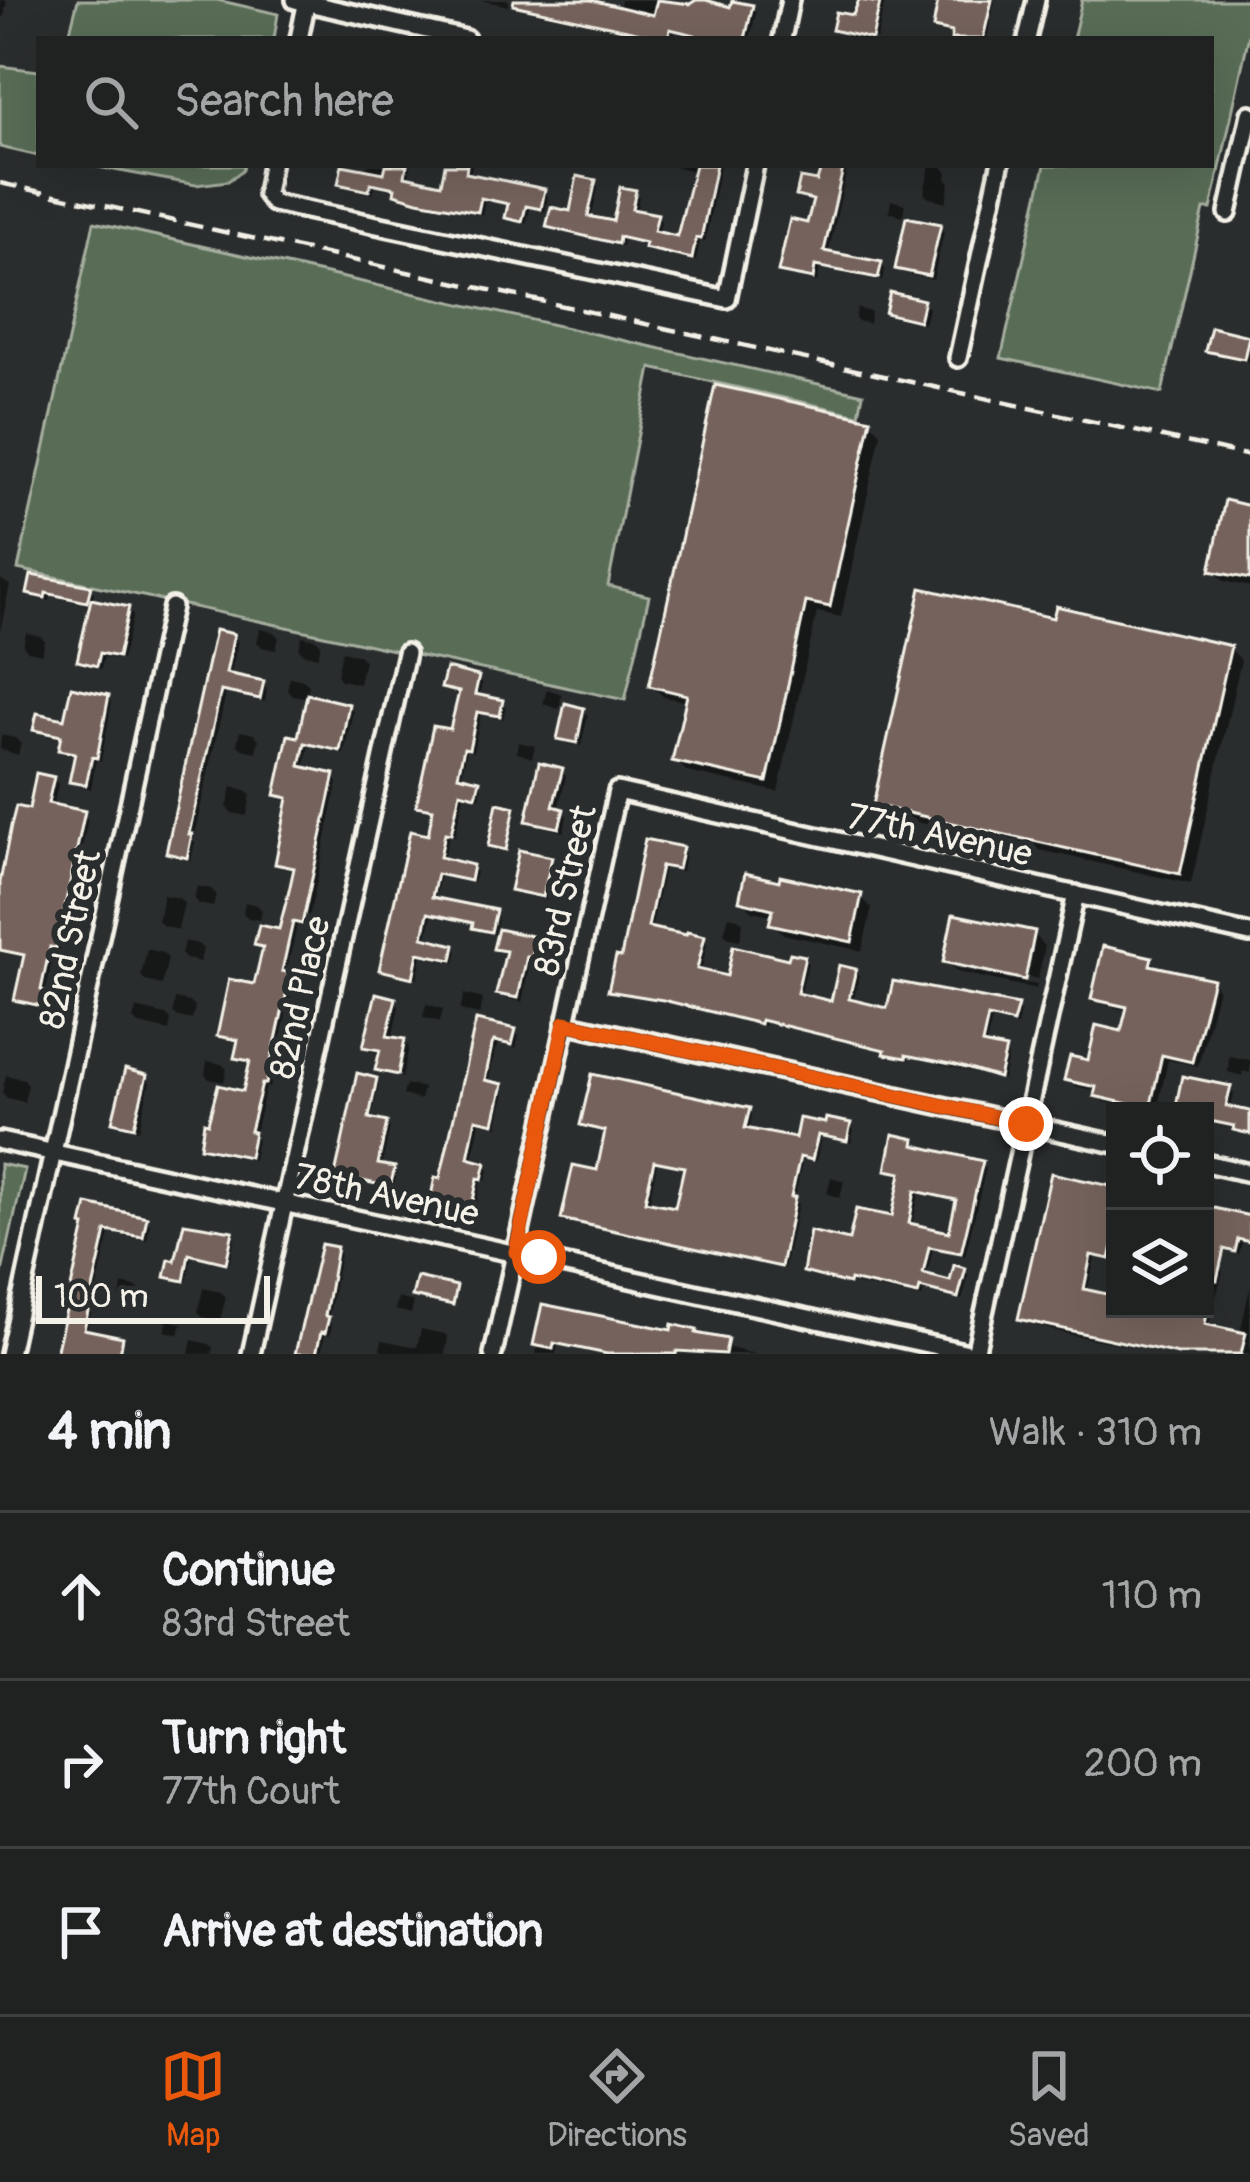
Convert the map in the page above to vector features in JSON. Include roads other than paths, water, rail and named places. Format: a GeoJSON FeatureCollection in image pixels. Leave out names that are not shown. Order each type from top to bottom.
{"type":"FeatureCollection","features":[{"type":"Feature","properties":{"kind":"street"},"geometry":{"type":"LineString","coordinates":[[783,36],[790,0]]}},
{"type":"Feature","properties":{"kind":"street"},"geometry":{"type":"LineString","coordinates":[[1028,36],[1036,0]]}},
{"type":"Feature","properties":{"kind":"street"},"geometry":{"type":"LineString","coordinates":[[299,36],[303,1],[453,36]]}},
{"type":"Feature","properties":{"kind":"street"},"geometry":{"type":"LineString","coordinates":[[1228,213],[1250,113]]}},
{"type":"Feature","properties":{"kind":"street"},"geometry":{"type":"LineString","coordinates":[[270,168],[266,194],[273,202],[727,299],[754,168]]}},
{"type":"Feature","properties":{"kind":"street"},"geometry":{"type":"LineString","coordinates":[[958,358],[999,168]]}},
{"type":"Feature","properties":{"kind":"street","name":"82nd Street"},"geometry":{"type":"LineString","coordinates":[[9,1354],[172,607]]}},
{"type":"Feature","properties":{"kind":"street","name":"82nd Place"},"geometry":{"type":"LineString","coordinates":[[251,1354],[406,653]]}},
{"type":"Feature","properties":{"kind":"street","name":"77th Avenue"},"geometry":{"type":"LineString","coordinates":[[617,791],[1250,934]]}},
{"type":"Feature","properties":{"kind":"street","name":"83rd Street"},"geometry":{"type":"LineString","coordinates":[[493,1354],[617,791]]}},
{"type":"Feature","properties":{"kind":"street"},"geometry":{"type":"LineString","coordinates":[[974,1354],[1076,894]]}},
{"type":"Feature","properties":{"kind":"street"},"geometry":{"type":"LineString","coordinates":[[565,1023],[1106,1142]]}},
{"type":"Feature","properties":{"kind":"street","name":"78th Avenue"},"geometry":{"type":"LineString","coordinates":[[0,1141],[974,1354]]}},
{"type":"Feature","properties":{"kind":"street"},"geometry":{"type":"LineString","coordinates":[[1214,1165],[1250,1173]]}},
{"type":"Feature","properties":{"kind":"railway"},"geometry":{"type":"LineString","coordinates":[[0,183],[1250,456]]}}]}
